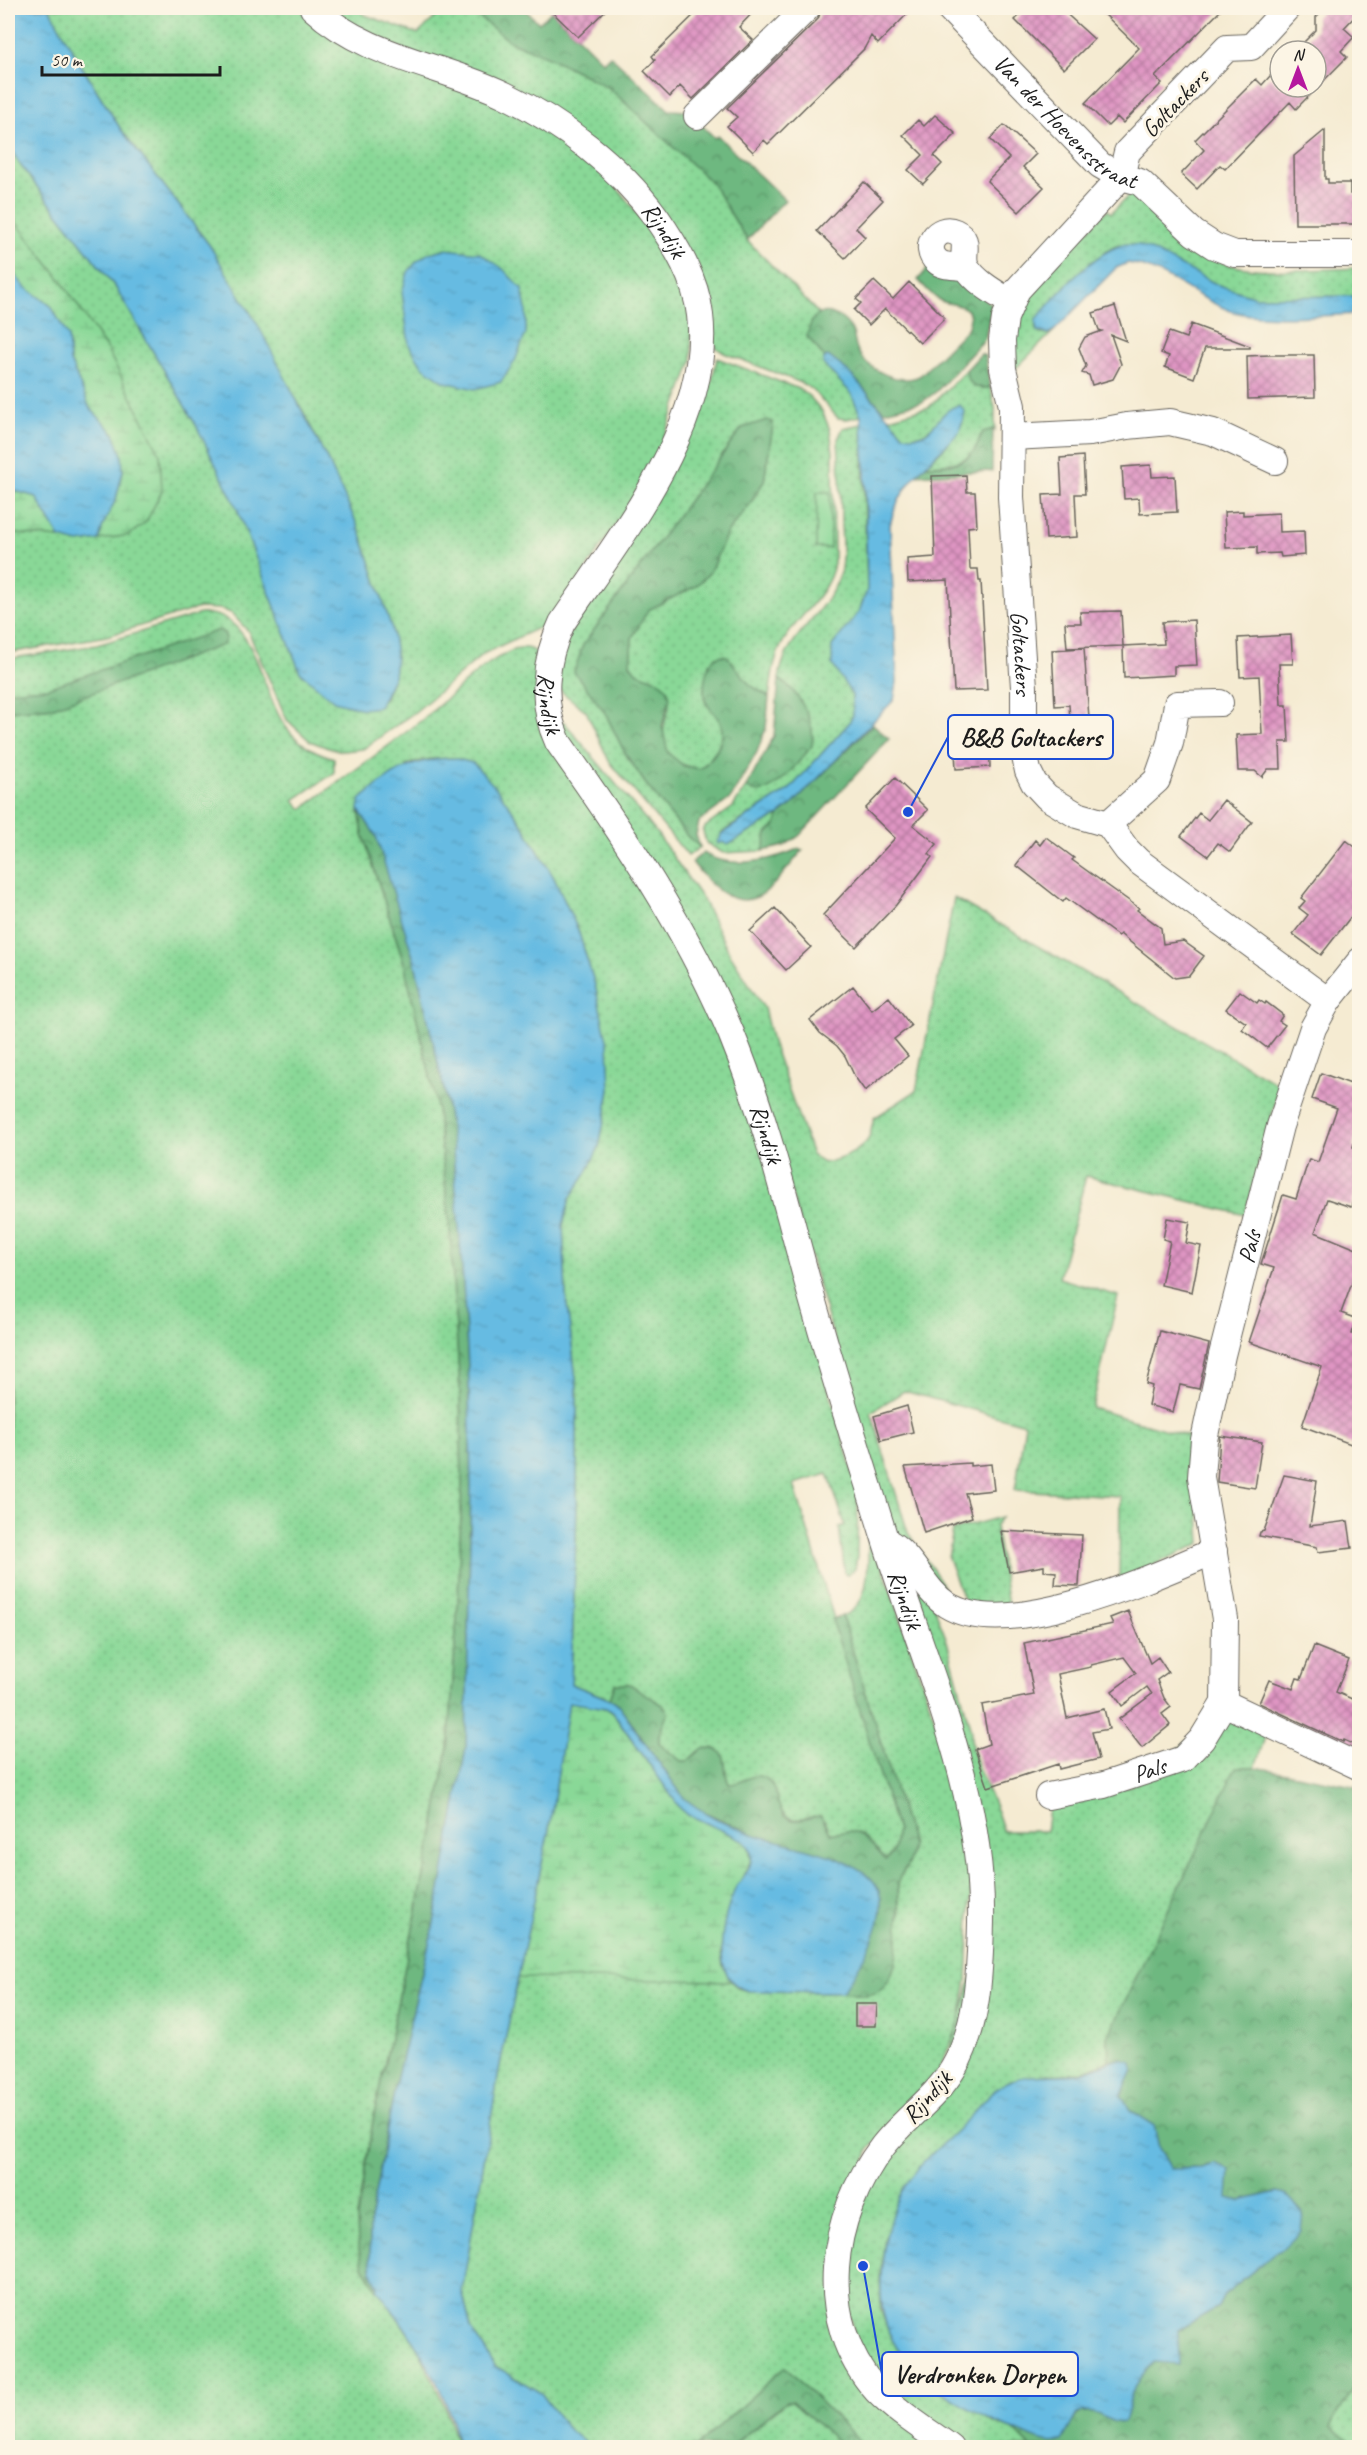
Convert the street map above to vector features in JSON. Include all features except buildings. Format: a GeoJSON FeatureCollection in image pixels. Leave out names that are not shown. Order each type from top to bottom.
{"type":"FeatureCollection","features":[{"type":"Feature","properties":{"kind":"street","name":"Rijndijk"},"geometry":{"type":"LineString","coordinates":[[313,8],[356,40],[503,94],[552,120],[618,175],[643,200],[685,262],[700,314],[699,370],[692,401],[679,435],[652,486],[562,623],[553,642],[546,666],[548,710],[551,726],[558,742],[628,841],[680,928],[730,1030],[772,1149],[812,1297],[967,1794],[981,1875],[981,1945],[976,1993],[969,2026],[954,2067],[945,2081],[884,2145],[868,2168],[852,2199],[838,2245],[835,2300],[838,2320],[846,2343],[876,2389],[951,2448]]}},
{"type":"Feature","properties":{"kind":"street"},"geometry":{"type":"LineString","coordinates":[[697,116],[807,8]]}},
{"type":"Feature","properties":{"kind":"street","name":"Van der Hoevensstraat"},"geometry":{"type":"LineString","coordinates":[[949,8],[1100,165],[1121,177],[1140,182],[1194,233],[1214,246],[1235,254],[1359,254]]}},
{"type":"Feature","properties":{"kind":"street","name":"Goltackers"},"geometry":{"type":"LineString","coordinates":[[1108,824],[1077,815],[1047,797],[1034,783],[1028,771],[1024,752],[1024,687],[1011,497],[1012,406],[1002,356],[1005,318],[1010,302],[1027,276],[1121,177],[1127,152],[1227,48],[1251,47],[1287,8]]}},
{"type":"Feature","properties":{"kind":"street"},"geometry":{"type":"LineString","coordinates":[[967,268],[990,290],[1010,302]]}},
{"type":"Feature","properties":{"kind":"street"},"geometry":{"type":"LineString","coordinates":[[1012,437],[1090,433],[1156,422],[1182,424],[1212,432],[1275,461]]}},
{"type":"Feature","properties":{"kind":"street"},"geometry":{"type":"LineString","coordinates":[[1220,703],[1177,704],[1170,743],[1157,780],[1108,824],[1138,861],[1328,1001]]}},
{"type":"Feature","properties":{"kind":"street","name":"Pals"},"geometry":{"type":"LineString","coordinates":[[1048,1797],[1104,1785],[1184,1759],[1202,1739],[1224,1703],[1225,1619],[1202,1477],[1204,1440],[1222,1355],[1280,1126],[1313,1028],[1328,1001],[1359,961]]}},
{"type":"Feature","properties":{"kind":"street"},"geometry":{"type":"LineString","coordinates":[[887,1543],[893,1544],[945,1604],[985,1617],[1050,1610],[1087,1601],[1214,1551]]}},
{"type":"Feature","properties":{"kind":"street"},"geometry":{"type":"LineString","coordinates":[[1224,1703],[1359,1767]]}},
{"type":"Feature","properties":{"kind":"green space"},"geometry":{"type":"Polygon","coordinates":[[[49,8],[300,8],[318,26],[522,112],[604,172],[667,250],[690,308],[692,361],[653,468],[551,622],[485,653],[415,712],[363,749],[344,751],[328,748],[310,741],[287,720],[248,631],[231,613],[220,609],[199,608],[107,636],[8,653],[8,489],[56,530],[60,538],[68,337],[8,267],[8,145],[21,166],[116,288],[196,425],[236,506],[300,672],[384,700],[394,675],[396,656],[392,629],[360,531],[303,411],[210,246],[120,128],[49,8]]]}},
{"type":"Feature","properties":{"kind":"green space"},"geometry":{"type":"Polygon","coordinates":[[[321,8],[357,8],[365,15],[418,34],[445,8],[467,8],[511,42],[551,58],[608,87],[712,183],[747,240],[819,314],[813,319],[807,336],[825,358],[823,360],[851,393],[861,416],[838,418],[812,389],[724,353],[714,346],[708,327],[632,181],[419,58],[321,8]]]}},
{"type":"Feature","properties":{"kind":"green space"},"geometry":{"type":"Polygon","coordinates":[[[467,8],[523,8],[539,23],[552,11],[603,62],[610,55],[669,110],[687,111],[715,138],[718,136],[785,200],[747,240],[712,183],[608,87],[551,58],[511,42],[467,8]]]}},
{"type":"Feature","properties":{"kind":"green space"},"geometry":{"type":"Polygon","coordinates":[[[1131,193],[1135,193],[1211,258],[1226,264],[1263,270],[1359,268],[1359,296],[1256,297],[1218,285],[1139,245],[1116,246],[1106,251],[1074,279],[1047,307],[1036,321],[1036,330],[1040,334],[1048,334],[1055,330],[1013,371],[1013,333],[1025,297],[1107,210],[1111,213],[1131,193]]]}},
{"type":"Feature","properties":{"kind":"green space"},"geometry":{"type":"Polygon","coordinates":[[[8,212],[58,276],[108,351],[160,454],[162,491],[146,522],[129,535],[99,540],[103,525],[116,499],[123,471],[114,433],[90,409],[70,361],[68,337],[51,306],[25,287],[8,267],[8,212]]]}},
{"type":"Feature","properties":{"kind":"green space"},"geometry":{"type":"Polygon","coordinates":[[[929,267],[960,275],[992,305],[985,339],[937,391],[922,402],[884,411],[849,372],[828,356],[825,358],[807,336],[818,314],[833,314],[843,319],[850,327],[861,357],[876,370],[895,378],[904,379],[921,375],[967,329],[970,320],[967,309],[939,300],[918,280],[929,267]]]}},
{"type":"Feature","properties":{"kind":"green space"},"geometry":{"type":"Polygon","coordinates":[[[981,354],[985,356],[989,388],[974,387],[967,378],[966,370],[981,354]]]}},
{"type":"Feature","properties":{"kind":"green space"},"geometry":{"type":"Polygon","coordinates":[[[717,358],[799,389],[810,397],[822,411],[830,430],[833,452],[834,563],[820,595],[789,632],[780,648],[773,669],[769,697],[750,685],[740,674],[709,663],[704,697],[721,723],[719,745],[699,769],[677,761],[666,748],[664,740],[665,720],[669,708],[659,681],[636,672],[630,664],[632,638],[648,610],[696,586],[710,572],[727,533],[750,504],[764,481],[773,425],[742,428],[583,645],[575,672],[604,711],[625,753],[645,783],[688,837],[700,847],[688,856],[609,761],[586,711],[557,686],[556,657],[698,399],[712,381],[717,358]]]}},
{"type":"Feature","properties":{"kind":"green space"},"geometry":{"type":"Polygon","coordinates":[[[966,370],[974,386],[986,388],[990,386],[995,408],[995,431],[993,429],[980,436],[977,446],[967,458],[952,463],[926,465],[956,435],[965,412],[948,411],[929,430],[911,436],[904,435],[889,418],[929,407],[966,370]]]}},
{"type":"Feature","properties":{"kind":"green space"},"geometry":{"type":"Polygon","coordinates":[[[767,420],[773,422],[773,425],[764,481],[750,504],[727,533],[710,572],[696,586],[648,610],[632,638],[630,664],[636,672],[659,681],[667,688],[670,698],[662,726],[668,753],[684,766],[700,769],[712,757],[721,742],[721,726],[704,696],[707,672],[714,659],[720,655],[727,656],[750,685],[769,697],[766,728],[757,752],[731,798],[699,822],[696,835],[700,847],[688,837],[645,783],[625,753],[604,711],[574,672],[583,645],[742,428],[767,420]]]}},
{"type":"Feature","properties":{"kind":"green space"},"geometry":{"type":"Polygon","coordinates":[[[862,424],[867,590],[859,612],[832,646],[852,695],[853,715],[849,723],[790,789],[721,833],[722,841],[728,845],[779,815],[767,839],[766,848],[763,851],[723,853],[706,843],[703,831],[705,827],[733,807],[748,784],[747,787],[813,738],[809,721],[798,697],[779,679],[782,664],[796,638],[833,591],[839,577],[842,552],[838,439],[843,428],[862,424]]]}},
{"type":"Feature","properties":{"kind":"green space"},"geometry":{"type":"Polygon","coordinates":[[[993,429],[992,471],[916,475],[926,465],[953,464],[965,460],[975,450],[983,432],[993,429]]]}},
{"type":"Feature","properties":{"kind":"green space"},"geometry":{"type":"Polygon","coordinates":[[[8,489],[36,496],[60,538],[8,533],[8,489]]]}},
{"type":"Feature","properties":{"kind":"green space"},"geometry":{"type":"Polygon","coordinates":[[[817,492],[830,492],[830,548],[816,548],[817,492]]]}},
{"type":"Feature","properties":{"kind":"green space"},"geometry":{"type":"Polygon","coordinates":[[[200,614],[218,616],[232,624],[244,636],[253,652],[274,706],[287,728],[304,744],[334,758],[334,773],[294,800],[302,809],[408,731],[465,682],[499,657],[519,648],[533,650],[540,654],[538,684],[669,924],[746,1093],[858,1493],[857,1555],[855,1569],[847,1575],[845,1574],[839,1527],[845,1525],[828,1474],[794,1484],[897,1831],[893,1851],[886,1861],[859,1834],[849,1831],[830,1833],[825,1821],[814,1816],[804,1819],[789,1818],[780,1809],[772,1784],[745,1779],[735,1785],[729,1784],[725,1761],[714,1748],[697,1752],[688,1761],[681,1761],[659,1744],[659,1734],[664,1724],[663,1705],[615,1684],[610,1699],[571,1684],[577,1504],[577,1387],[566,1297],[563,1225],[570,1198],[586,1174],[599,1147],[610,1090],[595,985],[578,930],[553,876],[519,819],[473,763],[452,758],[430,759],[409,764],[359,810],[363,834],[404,963],[436,1102],[449,1218],[460,1391],[462,1482],[458,1602],[449,1741],[434,1828],[374,2115],[357,2217],[363,2266],[418,2348],[445,2407],[458,2447],[8,2448],[8,711],[54,707],[47,688],[8,691],[8,659],[97,645],[200,614]]]}},
{"type":"Feature","properties":{"kind":"green space"},"geometry":{"type":"Polygon","coordinates":[[[219,630],[226,638],[223,645],[54,707],[8,711],[8,691],[47,688],[219,630]]]}},
{"type":"Feature","properties":{"kind":"green space"},"geometry":{"type":"Polygon","coordinates":[[[779,679],[793,691],[809,717],[813,737],[812,746],[783,779],[765,791],[756,792],[748,788],[748,784],[774,736],[779,679]]]}},
{"type":"Feature","properties":{"kind":"green space"},"geometry":{"type":"Polygon","coordinates":[[[564,722],[656,832],[703,900],[730,954],[764,1008],[772,1042],[812,1155],[823,1163],[858,1150],[868,1139],[874,1118],[916,1091],[954,898],[1280,1085],[1245,1215],[1086,1176],[1059,1278],[1118,1296],[1092,1408],[1194,1438],[1201,1543],[1119,1581],[1120,1496],[1015,1490],[1025,1424],[904,1391],[871,1412],[908,1533],[940,1580],[944,1590],[890,1529],[767,1110],[559,723],[564,722]]]}},
{"type":"Feature","properties":{"kind":"green space"},"geometry":{"type":"Polygon","coordinates":[[[873,724],[889,739],[799,836],[784,846],[763,851],[767,834],[776,825],[779,815],[794,803],[873,724]]]}},
{"type":"Feature","properties":{"kind":"green space"},"geometry":{"type":"Polygon","coordinates":[[[359,810],[376,836],[393,888],[415,963],[446,1098],[453,1150],[463,1282],[469,1383],[471,1487],[466,1748],[434,1923],[397,2077],[370,2221],[370,2258],[372,2272],[379,2286],[377,2289],[363,2266],[358,2245],[357,2217],[374,2115],[434,1828],[449,1741],[458,1602],[462,1482],[460,1391],[449,1218],[436,1102],[404,963],[363,834],[359,810]]]}},
{"type":"Feature","properties":{"kind":"green space"},"geometry":{"type":"Polygon","coordinates":[[[798,849],[803,850],[775,883],[763,894],[747,900],[728,896],[720,891],[692,862],[703,853],[730,862],[750,862],[780,856],[798,849]]]}},
{"type":"Feature","properties":{"kind":"green space"},"geometry":{"type":"Polygon","coordinates":[[[1001,1517],[995,1526],[1009,1611],[965,1604],[948,1558],[953,1530],[1001,1517]]]}},
{"type":"Feature","properties":{"kind":"green space"},"geometry":{"type":"Polygon","coordinates":[[[868,1524],[946,1752],[972,1871],[967,1980],[959,2024],[938,2072],[868,2150],[831,2328],[939,2447],[866,2447],[785,2367],[696,2447],[590,2447],[567,2428],[541,2393],[495,2366],[471,2328],[462,2291],[500,2065],[550,1824],[569,1701],[613,1713],[736,1888],[731,1981],[737,1988],[749,1991],[842,1992],[865,1995],[900,1916],[898,1880],[909,1862],[912,1844],[842,1616],[853,1610],[864,1590],[868,1563],[868,1524]]]}},
{"type":"Feature","properties":{"kind":"green space"},"geometry":{"type":"Polygon","coordinates":[[[898,1557],[932,1600],[947,1641],[971,1731],[975,1757],[1003,1831],[1046,1831],[1050,1802],[1131,1786],[1224,1713],[1266,1734],[1255,1767],[1236,1768],[1108,2037],[1109,2061],[1080,2073],[1034,2076],[1009,2081],[989,2097],[968,2119],[885,2237],[880,2277],[881,2311],[890,2336],[904,2360],[927,2383],[996,2424],[1013,2429],[1031,2447],[964,2447],[912,2412],[861,2357],[840,2282],[863,2190],[937,2099],[989,1917],[898,1557]]]}},
{"type":"Feature","properties":{"kind":"green space"},"geometry":{"type":"Polygon","coordinates":[[[842,1616],[912,1844],[909,1862],[898,1883],[899,1924],[893,1971],[887,1983],[879,1991],[866,1995],[842,1992],[862,1959],[881,1913],[797,1847],[752,1834],[698,1809],[684,1798],[625,1714],[616,1702],[610,1699],[615,1684],[630,1684],[663,1705],[668,1713],[659,1734],[659,1744],[681,1761],[688,1761],[703,1748],[719,1751],[724,1759],[729,1784],[756,1776],[765,1778],[773,1787],[782,1813],[787,1817],[796,1820],[821,1816],[830,1833],[849,1831],[859,1834],[886,1860],[893,1851],[897,1831],[832,1619],[842,1616]]]}},
{"type":"Feature","properties":{"kind":"green space"},"geometry":{"type":"Polygon","coordinates":[[[569,1701],[606,1708],[613,1713],[680,1808],[687,1814],[743,1840],[749,1846],[751,1860],[731,1900],[721,1953],[723,1966],[731,1981],[518,1978],[550,1824],[569,1701]]]}},
{"type":"Feature","properties":{"kind":"green space"},"geometry":{"type":"Polygon","coordinates":[[[1236,1767],[1255,1767],[1359,1787],[1360,2375],[1331,2427],[1359,2447],[1031,2447],[1013,2429],[1036,2439],[1070,2425],[1078,2414],[1086,2412],[1118,2423],[1124,2422],[1132,2390],[1139,2377],[1154,2363],[1178,2330],[1218,2307],[1224,2295],[1283,2248],[1277,2192],[1241,2201],[1227,2198],[1230,2170],[1214,2164],[1201,2168],[1171,2169],[1159,2148],[1153,2125],[1130,2110],[1121,2096],[1133,2070],[1121,2059],[1109,2061],[1108,2037],[1236,1767]]]}},
{"type":"Feature","properties":{"kind":"green space"},"geometry":{"type":"Polygon","coordinates":[[[785,2367],[866,2447],[844,2447],[792,2401],[787,2401],[730,2447],[696,2447],[785,2367]]]}},
{"type":"Feature","properties":{"kind":"green space"},"geometry":{"type":"Polygon","coordinates":[[[1359,2375],[1359,2447],[1331,2427],[1359,2375]]]}},
{"type":"Feature","properties":{"kind":"green space"},"geometry":{"type":"Polygon","coordinates":[[[787,2401],[792,2401],[844,2447],[730,2448],[787,2401]]]}},
{"type":"Feature","properties":{"kind":"water"},"geometry":{"type":"Polygon","coordinates":[[[8,8],[49,8],[120,128],[210,246],[258,325],[331,467],[360,531],[392,629],[396,656],[394,676],[379,707],[363,709],[334,701],[300,672],[236,506],[196,425],[116,288],[21,166],[8,145],[8,8]]]}},
{"type":"Feature","properties":{"kind":"water"},"geometry":{"type":"Polygon","coordinates":[[[1126,244],[1139,245],[1218,285],[1256,297],[1359,296],[1359,314],[1294,317],[1243,314],[1218,306],[1153,270],[1128,263],[1116,268],[1055,330],[1048,334],[1037,332],[1035,321],[1076,275],[1102,255],[1126,244]]]}},
{"type":"Feature","properties":{"kind":"water"},"geometry":{"type":"Polygon","coordinates":[[[445,249],[480,253],[502,268],[522,289],[526,309],[526,333],[515,361],[501,382],[475,389],[445,382],[423,367],[409,345],[402,292],[408,272],[416,262],[429,253],[445,249]]]}},
{"type":"Feature","properties":{"kind":"water"},"geometry":{"type":"Polygon","coordinates":[[[8,267],[25,287],[51,306],[68,337],[70,361],[90,408],[114,433],[122,455],[123,471],[116,499],[103,525],[99,540],[79,543],[60,538],[36,497],[8,489],[8,267]]]}},
{"type":"Feature","properties":{"kind":"water"},"geometry":{"type":"Polygon","coordinates":[[[828,356],[849,372],[904,435],[923,434],[951,408],[960,405],[965,412],[959,432],[917,474],[901,496],[890,525],[897,682],[894,700],[794,803],[779,815],[728,845],[722,842],[718,844],[717,841],[721,834],[790,789],[849,723],[853,715],[852,695],[832,664],[832,646],[859,612],[867,590],[865,464],[861,416],[851,393],[823,364],[823,360],[828,356]]]}},
{"type":"Feature","properties":{"kind":"water"},"geometry":{"type":"Polygon","coordinates":[[[453,758],[473,763],[496,788],[519,819],[553,876],[578,930],[595,985],[608,1045],[610,1090],[599,1147],[586,1174],[570,1198],[563,1225],[566,1297],[577,1387],[577,1504],[571,1684],[616,1702],[684,1798],[692,1804],[744,1831],[842,1860],[871,1879],[879,1891],[881,1903],[880,1916],[871,1944],[842,1992],[749,1991],[736,1985],[728,1975],[723,1962],[723,1931],[730,1901],[750,1865],[749,1847],[743,1840],[687,1814],[680,1808],[613,1712],[606,1708],[569,1702],[550,1824],[500,2065],[462,2291],[471,2328],[495,2366],[541,2393],[567,2428],[590,2447],[458,2447],[446,2405],[437,2384],[403,2325],[377,2289],[370,2258],[370,2221],[397,2077],[434,1923],[466,1748],[471,1487],[469,1383],[463,1282],[453,1150],[446,1098],[415,963],[376,836],[359,810],[360,800],[381,782],[402,769],[425,761],[453,758]]]}},
{"type":"Feature","properties":{"kind":"water"},"geometry":{"type":"Polygon","coordinates":[[[1121,2059],[1132,2063],[1133,2070],[1121,2096],[1130,2110],[1154,2125],[1159,2148],[1171,2169],[1201,2168],[1214,2164],[1230,2170],[1228,2198],[1241,2201],[1277,2192],[1286,2194],[1303,2213],[1301,2231],[1283,2249],[1224,2295],[1218,2307],[1178,2330],[1179,2365],[1154,2363],[1146,2370],[1133,2390],[1124,2422],[1118,2423],[1092,2413],[1077,2414],[1062,2441],[1049,2443],[995,2422],[974,2411],[934,2385],[903,2356],[886,2323],[882,2303],[881,2281],[886,2237],[898,2200],[912,2175],[995,2090],[1018,2078],[1078,2074],[1121,2059]]]}},
{"type":"Feature","properties":{"kind":"place","name":"B&B Goltackers"},"geometry":{"type":"Point","coordinates":[908,812]}},
{"type":"Feature","properties":{"kind":"place","name":"Verdronken Dorpen"},"geometry":{"type":"Point","coordinates":[863,2266]}}]}
